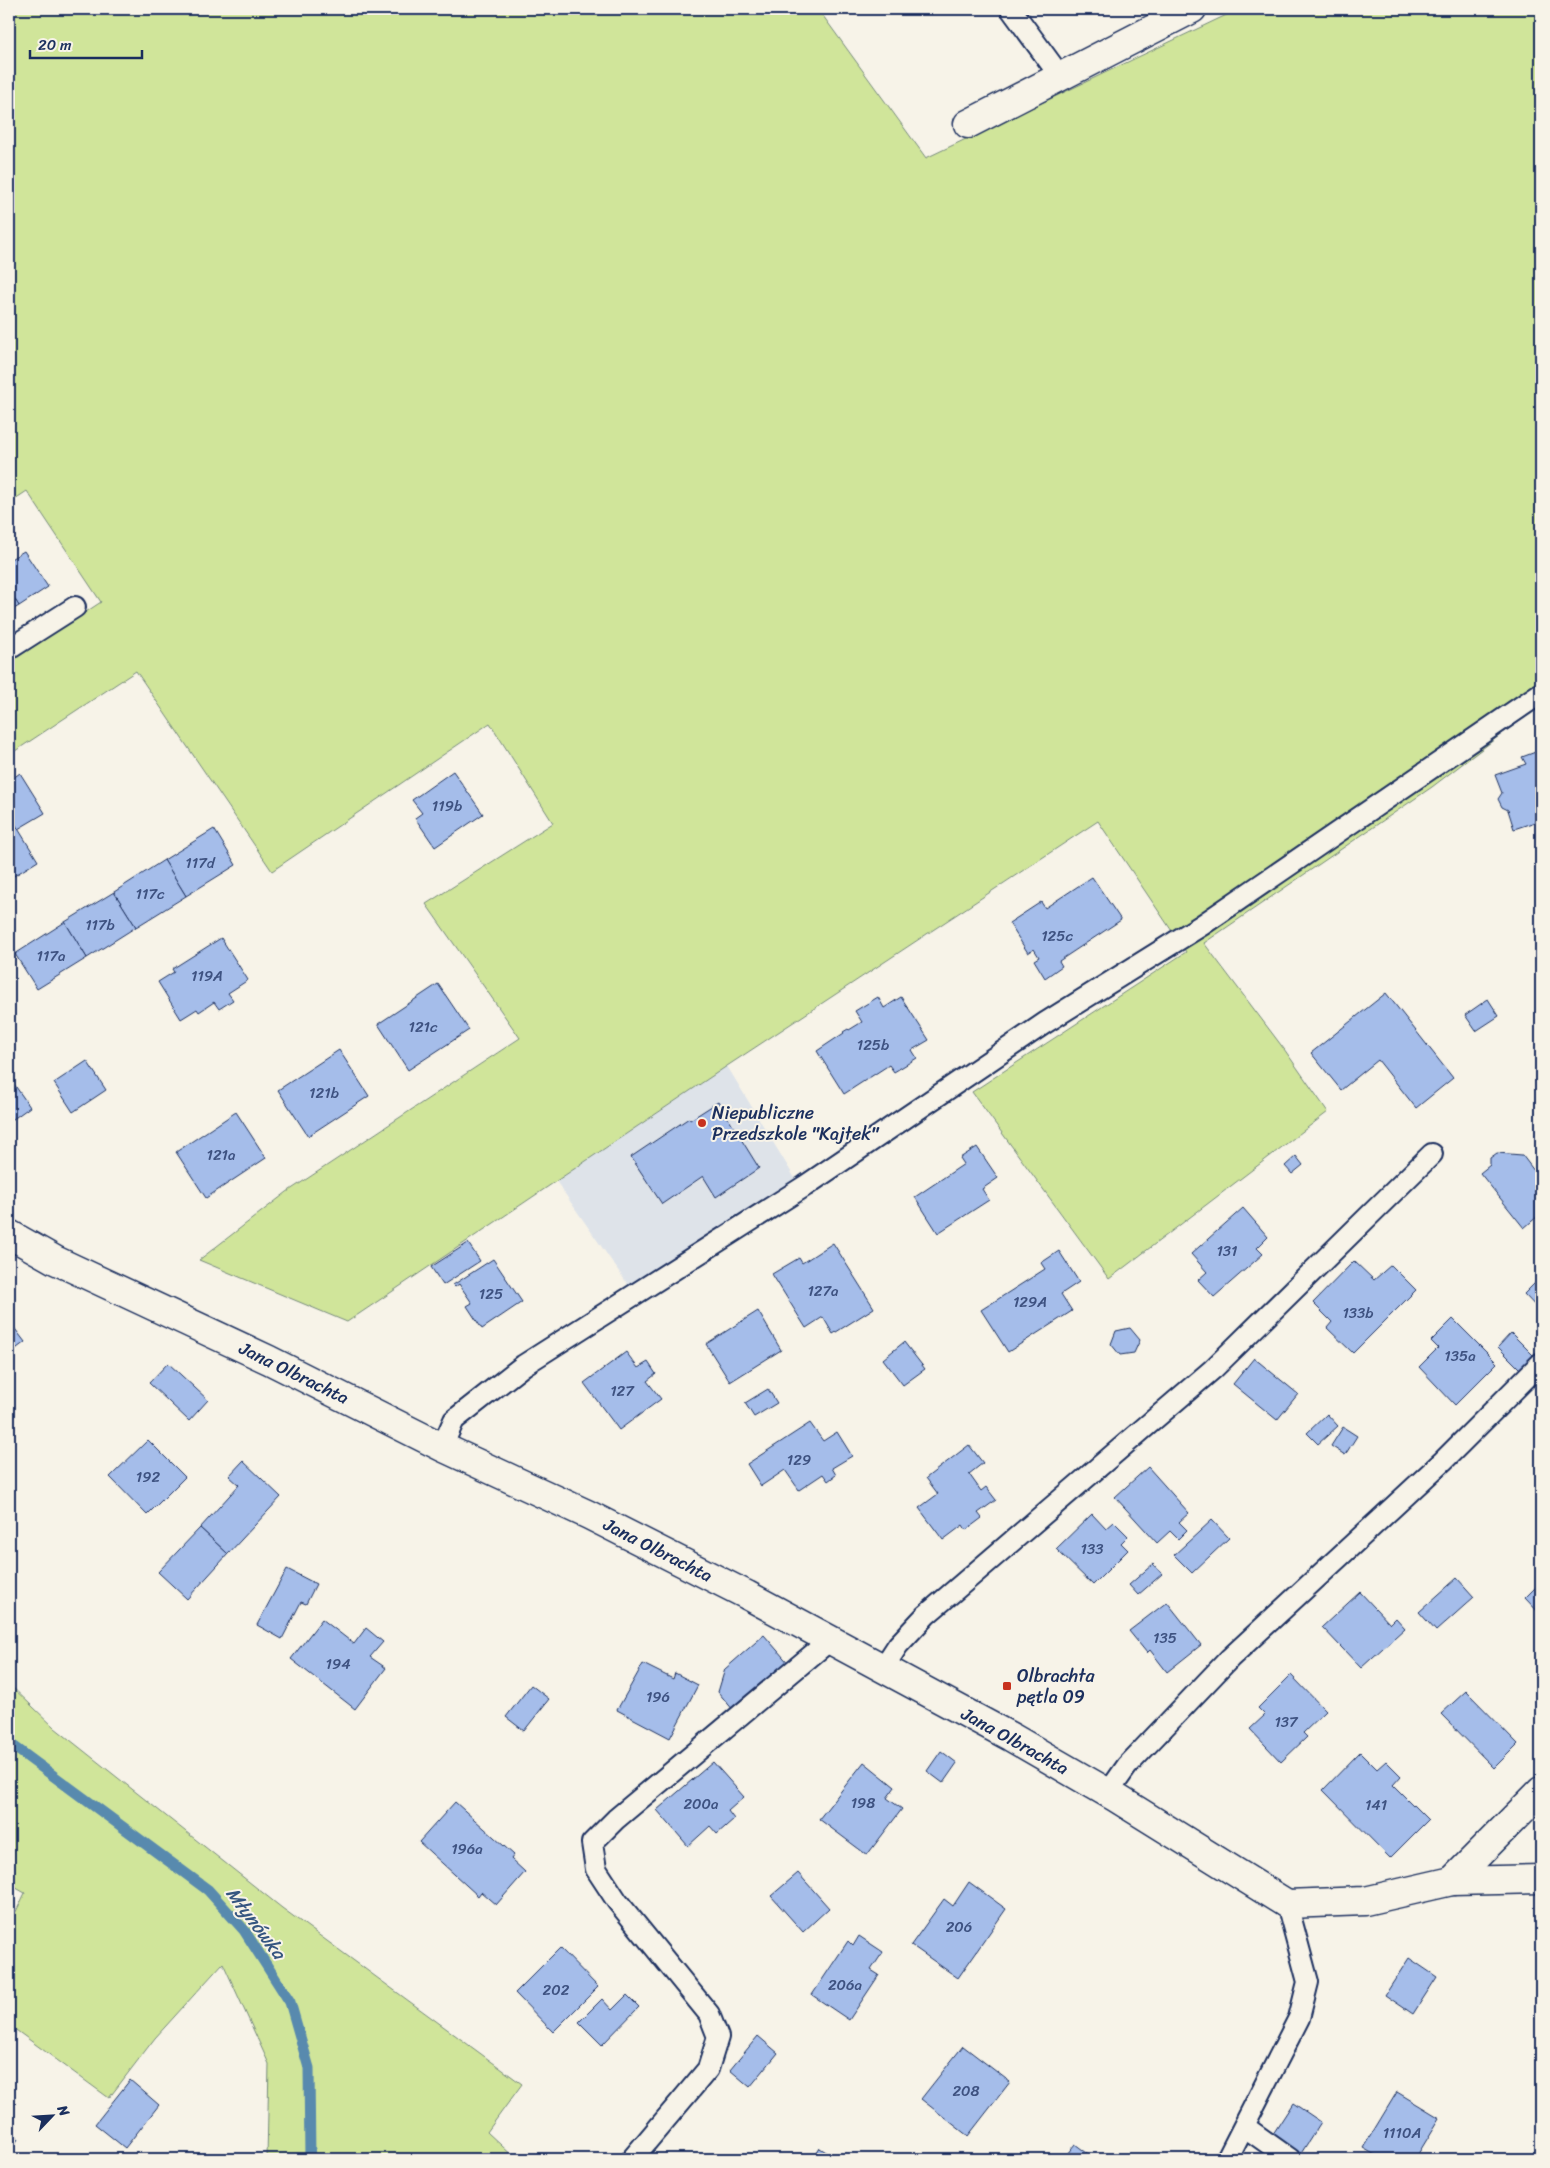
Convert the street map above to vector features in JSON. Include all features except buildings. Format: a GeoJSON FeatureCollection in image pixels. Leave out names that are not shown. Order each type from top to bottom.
{"type":"FeatureCollection","features":[{"type":"Feature","properties":{"kind":"street"},"geometry":{"type":"LineString","coordinates":[[968,124],[1192,9]]}},
{"type":"Feature","properties":{"kind":"street","name":"Jana Olbrachta"},"geometry":{"type":"LineString","coordinates":[[9,1234],[55,1260],[268,1360],[442,1447],[597,1519],[746,1594],[1011,1737],[1287,1904]]}},
{"type":"Feature","properties":{"kind":"street"},"geometry":{"type":"LineString","coordinates":[[1452,1881],[1541,1791]]}},
{"type":"Feature","properties":{"kind":"street"},"geometry":{"type":"LineString","coordinates":[[1287,1904],[1365,1901],[1452,1881],[1541,1880]]}},
{"type":"Feature","properties":{"kind":"lane"},"geometry":{"type":"LineString","coordinates":[[1011,9],[1060,76]]}},
{"type":"Feature","properties":{"kind":"lane"},"geometry":{"type":"LineString","coordinates":[[9,649],[75,607]]}},
{"type":"Feature","properties":{"kind":"lane"},"geometry":{"type":"LineString","coordinates":[[442,1447],[454,1420],[524,1365],[804,1186],[1045,1023],[1202,925],[1541,693]]}},
{"type":"Feature","properties":{"kind":"lane"},"geometry":{"type":"LineString","coordinates":[[883,1668],[898,1645],[926,1615],[1214,1369],[1432,1154]]}},
{"type":"Feature","properties":{"kind":"lane"},"geometry":{"type":"LineString","coordinates":[[1108,1794],[1127,1766],[1230,1658],[1443,1461],[1541,1363]]}},
{"type":"Feature","properties":{"kind":"lane"},"geometry":{"type":"LineString","coordinates":[[632,2159],[708,2069],[718,2037],[709,2014],[617,1901],[596,1869],[592,1843],[616,1819],[830,1640]]}},
{"type":"Feature","properties":{"kind":"lane"},"geometry":{"type":"LineString","coordinates":[[1227,2159],[1299,2018],[1308,1982],[1287,1904]]}},
{"type":"Feature","properties":{"kind":"lane"},"geometry":{"type":"LineString","coordinates":[[1245,2127],[1290,2159]]}},
{"type":"Feature","properties":{"kind":"shaded area","name":"Niepubliczne Przedszkole \"Kajtek\""},"geometry":{"type":"Polygon","coordinates":[[[727,1066],[796,1180],[631,1289],[556,1181],[727,1066]]]}},
{"type":"Feature","properties":{"kind":"green space"},"geometry":{"type":"Polygon","coordinates":[[[9,9],[818,9],[926,158],[1239,9],[1541,9],[1541,704],[1432,787],[1204,943],[1284,1049],[1328,1112],[1109,1279],[972,1092],[1186,952],[1098,821],[727,1066],[347,1322],[199,1260],[287,1192],[520,1038],[426,904],[553,823],[490,723],[272,871],[136,671],[9,755],[9,663],[101,602],[27,491],[9,503],[9,9]]]}},
{"type":"Feature","properties":{"kind":"green space"},"geometry":{"type":"Polygon","coordinates":[[[9,1684],[55,1728],[282,1908],[522,2084],[487,2132],[516,2159],[267,2159],[269,2064],[223,1963],[155,2038],[109,2098],[9,2025],[9,1926],[25,1893],[9,1884],[9,1684]]]}},
{"type":"Feature","properties":{"kind":"waterway","name":"Młynówka"},"geometry":{"type":"LineString","coordinates":[[9,1743],[208,1890],[244,1930],[290,2002],[309,2068],[310,2159]]}},
{"type":"Feature","properties":{"kind":"place","name":"Niepubliczne Przedszkole \"Kajtek\""},"geometry":{"type":"Point","coordinates":[702,1123]}},
{"type":"Feature","properties":{"kind":"place","name":"Olbrachta pętla 09"},"geometry":{"type":"Point","coordinates":[1007,1686]}}]}
